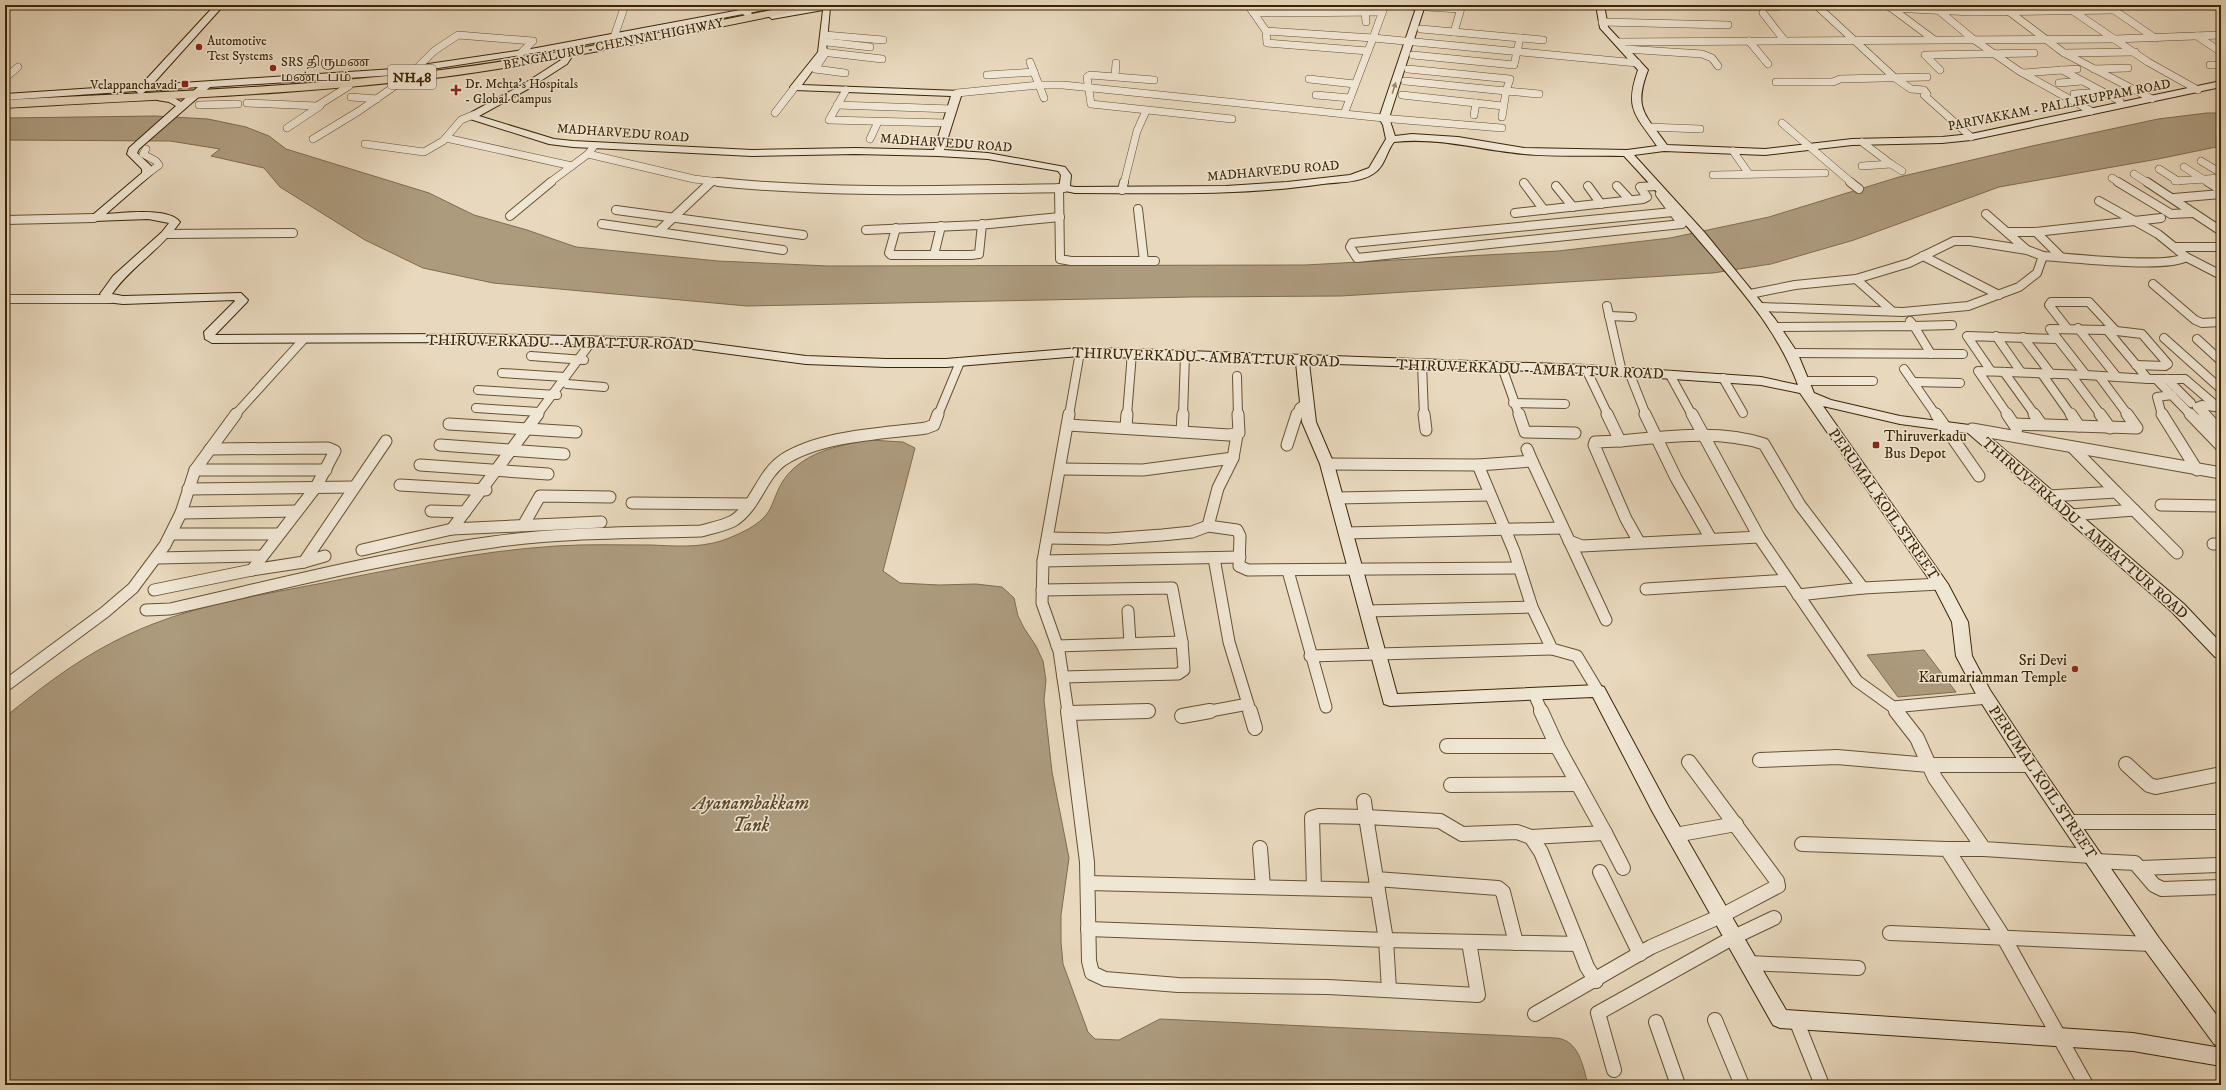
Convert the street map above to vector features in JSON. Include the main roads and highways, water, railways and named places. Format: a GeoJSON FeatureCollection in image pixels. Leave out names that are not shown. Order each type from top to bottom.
{"type":"FeatureCollection","features":[{"type":"Feature","properties":{"kind":"highway","name":"BENGALURU - CHENNAI HIGHWAY"},"geometry":{"type":"LineString","coordinates":[[564,51],[613,38],[746,10],[795,5]]}},
{"type":"Feature","properties":{"kind":"highway","name":"BENGALURU - CHENNAI HIGHWAY"},"geometry":{"type":"LineString","coordinates":[[5,104],[199,96],[394,79],[485,67],[564,51],[823,5]]}},
{"type":"Feature","properties":{"kind":"highway","name":"BENGALURU - CHENNAI HIGHWAY"},"geometry":{"type":"LineString","coordinates":[[5,100],[142,90],[199,96]]}},
{"type":"Feature","properties":{"kind":"water"},"geometry":{"type":"Polygon","coordinates":[[[2207,113],[2221,113],[2221,146],[2158,159],[1999,187],[1854,240],[1771,264],[1713,273],[1341,296],[1191,297],[747,306],[493,283],[423,268],[365,240],[280,187],[264,168],[211,156],[220,149],[170,141],[5,140],[5,118],[155,116],[208,119],[246,127],[269,136],[286,149],[429,193],[474,215],[527,230],[576,247],[718,261],[828,266],[1305,265],[1558,251],[1670,238],[1769,217],[1899,177],[2032,146],[2158,119],[2207,113]]]}},
{"type":"Feature","properties":{"kind":"water","name":"Ayanambakkam Tank"},"geometry":{"type":"Polygon","coordinates":[[[869,440],[903,442],[915,448],[883,571],[900,583],[939,585],[976,584],[1002,587],[1014,598],[1018,616],[1043,661],[1046,680],[1044,700],[1052,772],[1069,858],[1061,915],[1063,964],[1088,1032],[1095,1039],[1119,1040],[1160,1019],[1556,1038],[1564,1040],[1575,1049],[1582,1062],[1588,1085],[5,1085],[5,717],[57,676],[93,653],[153,624],[194,610],[236,600],[410,566],[526,548],[579,545],[695,546],[721,541],[735,536],[763,519],[768,513],[784,479],[799,464],[818,453],[848,444],[869,440]]]}},
{"type":"Feature","properties":{"kind":"water"},"geometry":{"type":"Polygon","coordinates":[[[1924,650],[1956,692],[1898,697],[1867,655],[1924,650]]]}},
{"type":"Feature","properties":{"kind":"place","name":"Automotive Test Systems"},"geometry":{"type":"Point","coordinates":[199,47]}},
{"type":"Feature","properties":{"kind":"place","name":"SRS திருமண மண்டபம்"},"geometry":{"type":"Point","coordinates":[273,68]}},
{"type":"Feature","properties":{"kind":"place","name":"Velappanchavadi"},"geometry":{"type":"Point","coordinates":[185,84]}},
{"type":"Feature","properties":{"kind":"place","name":"Dr. Mehta's Hospitals - Global Campus"},"geometry":{"type":"Point","coordinates":[456,90]}},
{"type":"Feature","properties":{"kind":"place","name":"Thiruverkadu Bus Depot"},"geometry":{"type":"Point","coordinates":[1876,445]}},
{"type":"Feature","properties":{"kind":"place","name":"Sri Devi Karumariamman Temple"},"geometry":{"type":"Point","coordinates":[2075,669]}}]}
